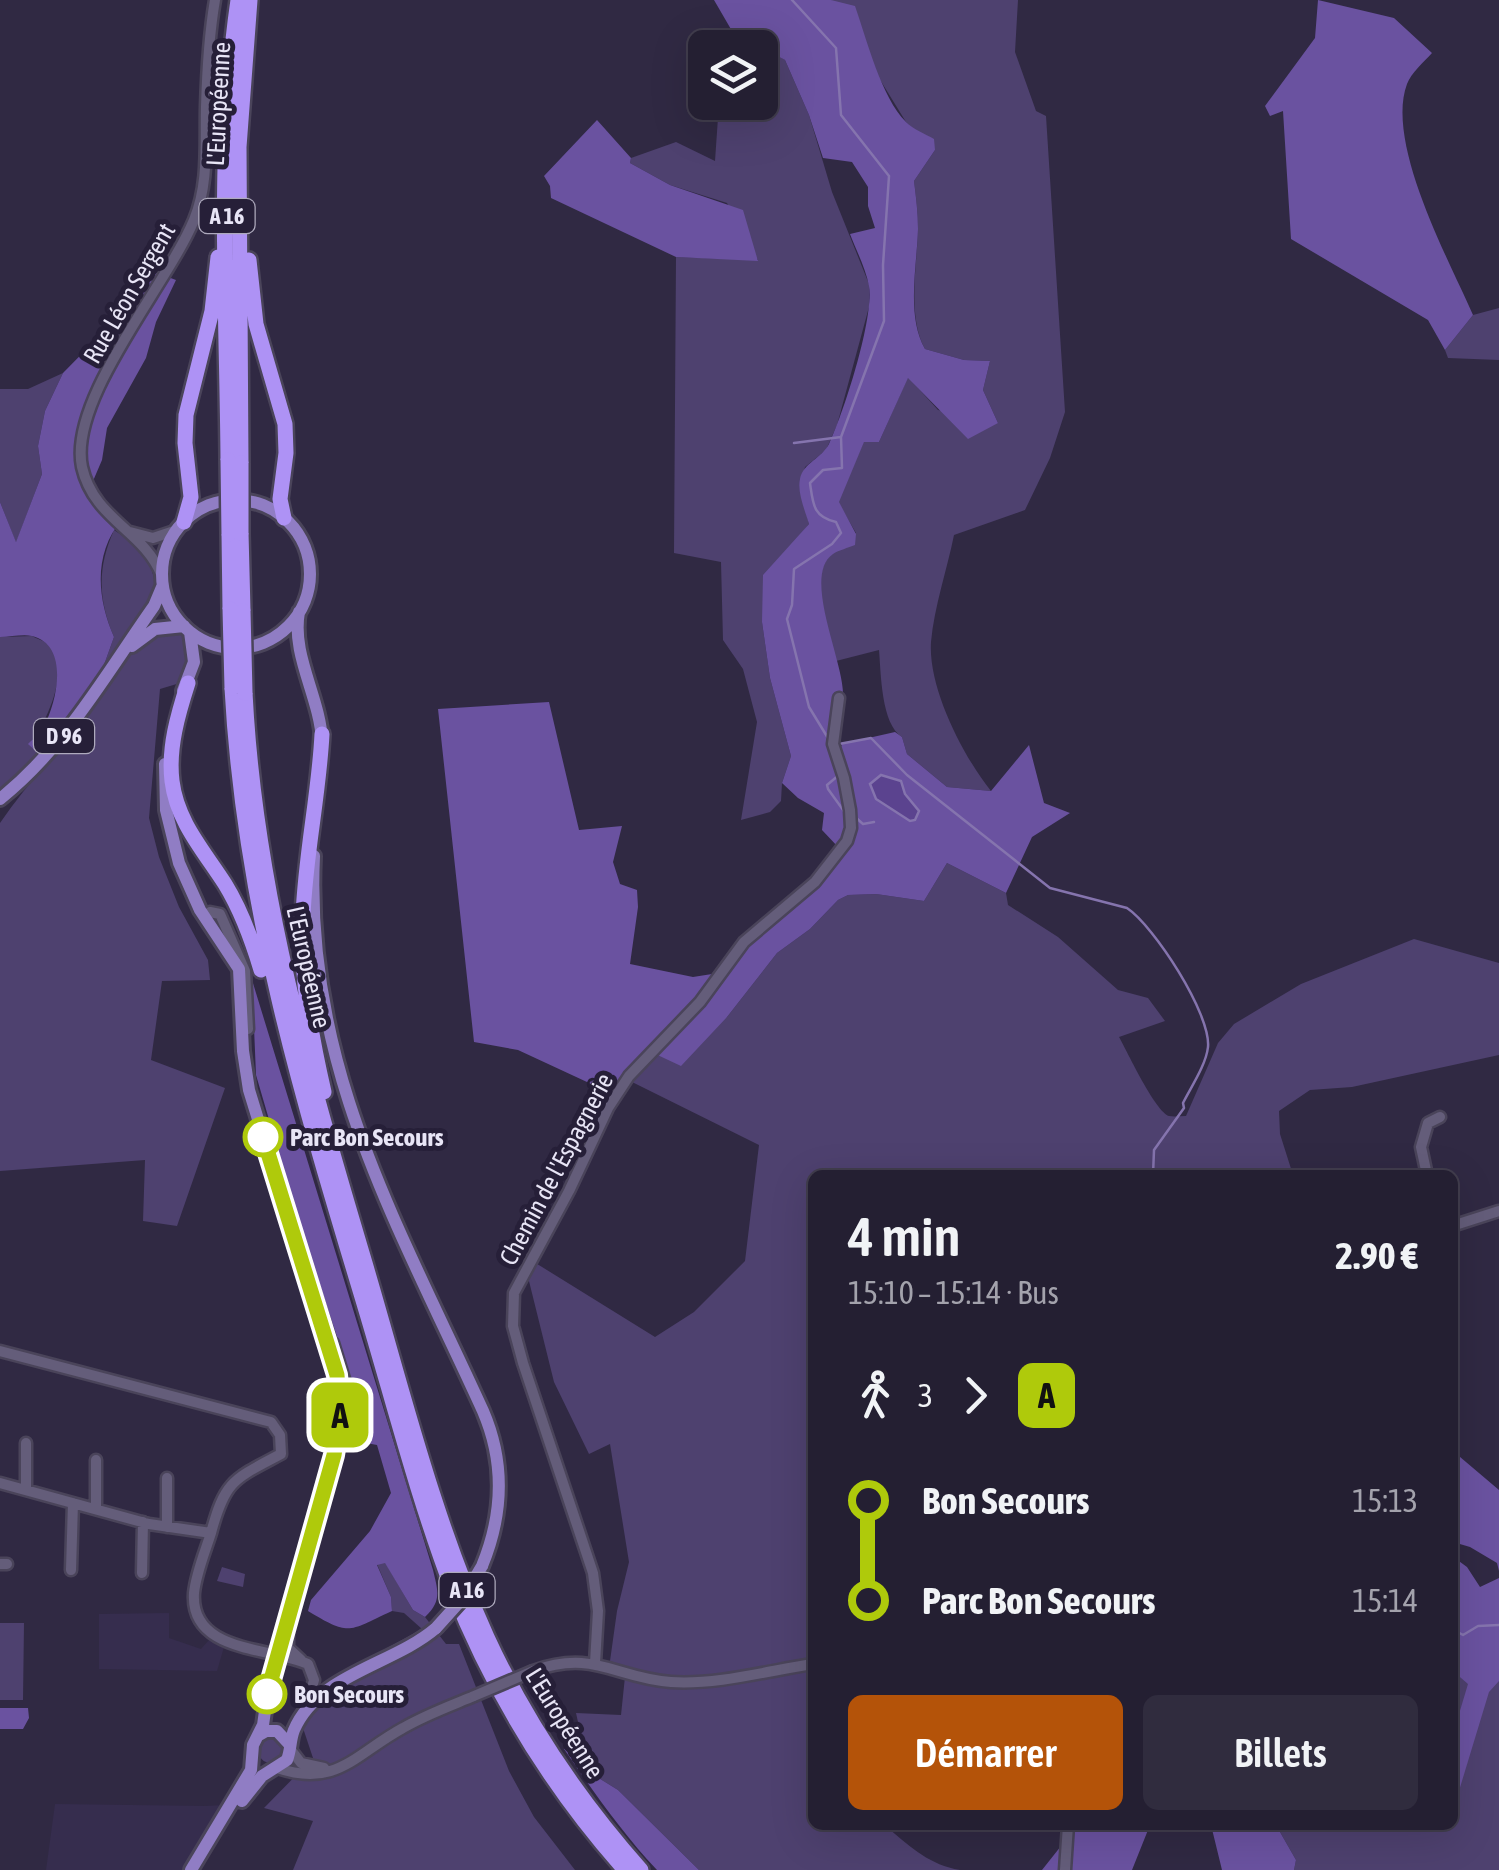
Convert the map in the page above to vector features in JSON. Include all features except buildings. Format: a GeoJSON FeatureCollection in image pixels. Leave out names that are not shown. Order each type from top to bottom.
{"type":"FeatureCollection","features":[{"type":"Feature","properties":{"kind":"highway","name":"L'Européenne"},"geometry":{"type":"LineString","coordinates":[[235,462],[228,104],[238,0]]}},
{"type":"Feature","properties":{"kind":"highway","name":"L'Européenne"},"geometry":{"type":"LineString","coordinates":[[250,0],[240,102],[236,610],[248,850],[282,1020],[416,1480],[452,1588],[486,1663],[534,1748],[570,1802],[625,1870]]}},
{"type":"Feature","properties":{"kind":"highway"},"geometry":{"type":"LineString","coordinates":[[181,526],[191,501],[186,415],[214,297],[228,104]]}},
{"type":"Feature","properties":{"kind":"highway"},"geometry":{"type":"LineString","coordinates":[[239,192],[246,211],[256,324],[284,424],[286,453],[280,495],[284,518]]}},
{"type":"Feature","properties":{"kind":"highway"},"geometry":{"type":"LineString","coordinates":[[188,682],[173,741],[172,781],[177,804],[190,833],[238,909],[272,1006],[282,1020]]}},
{"type":"Feature","properties":{"kind":"highway","name":"L'Européenne"},"geometry":{"type":"LineString","coordinates":[[239,691],[279,953],[316,1098],[442,1520],[483,1627],[553,1756],[642,1870]]}},
{"type":"Feature","properties":{"kind":"highway"},"geometry":{"type":"LineString","coordinates":[[322,734],[303,913],[305,984],[318,1064],[368,1273]]}},
{"type":"Feature","properties":{"kind":"main road"},"geometry":{"type":"LineString","coordinates":[[194,1870],[262,1776],[286,1762],[305,1712],[323,1692],[407,1648],[436,1628],[463,1598],[482,1566],[498,1508],[498,1464],[492,1436],[357,1132],[324,1009],[316,946],[314,882],[323,776],[322,734],[317,702],[298,645],[300,612],[309,587],[309,564],[299,536],[284,518],[259,504],[230,501],[208,506],[181,526],[166,550],[163,580],[171,609],[187,629],[216,645],[250,646],[280,633],[300,612]]}},
{"type":"Feature","properties":{"kind":"main road","name":"D 96"},"geometry":{"type":"LineString","coordinates":[[0,800],[67,732],[157,602],[163,580]]}},
{"type":"Feature","properties":{"kind":"main road","name":"D 96"},"geometry":{"type":"LineString","coordinates":[[117,663],[150,632],[164,626],[187,629]]}},
{"type":"Feature","properties":{"kind":"main road"},"geometry":{"type":"LineString","coordinates":[[187,629],[195,658],[170,730],[165,794],[176,854],[204,917],[230,952],[241,978],[247,1083],[337,1375],[340,1418],[334,1455],[253,1745],[252,1767],[194,1870]]}},
{"type":"Feature","properties":{"kind":"main road"},"geometry":{"type":"LineString","coordinates":[[258,1736],[268,1730],[279,1732],[290,1747]]}},
{"type":"Feature","properties":{"kind":"main road"},"geometry":{"type":"LineString","coordinates":[[254,1756],[261,1765],[276,1768]]}},
{"type":"Feature","properties":{"kind":"street","name":"Rue Léon Sergent"},"geometry":{"type":"LineString","coordinates":[[163,580],[155,560],[105,513],[88,485],[81,430],[93,397],[168,270],[198,209],[206,171],[206,80],[215,0]]}},
{"type":"Feature","properties":{"kind":"street"},"geometry":{"type":"LineString","coordinates":[[125,530],[154,538],[181,526]]}},
{"type":"Feature","properties":{"kind":"street","name":"Chemin de l'Espagnerie"},"geometry":{"type":"LineString","coordinates":[[596,1663],[598,1611],[593,1574],[523,1362],[514,1326],[514,1292],[570,1191],[608,1108],[629,1076],[700,1002],[744,942],[820,876],[846,841],[851,819],[844,775],[833,746],[839,698]]}},
{"type":"Feature","properties":{"kind":"street"},"geometry":{"type":"LineString","coordinates":[[204,917],[213,912],[221,917],[245,971],[250,1071],[278,1180]]}},
{"type":"Feature","properties":{"kind":"street"},"geometry":{"type":"LineString","coordinates":[[1426,1170],[1421,1137],[1428,1123],[1440,1118]]}},
{"type":"Feature","properties":{"kind":"street"},"geometry":{"type":"LineString","coordinates":[[1458,1224],[1499,1211]]}},
{"type":"Feature","properties":{"kind":"street"},"geometry":{"type":"LineString","coordinates":[[295,1236],[348,1396],[340,1451],[286,1641],[289,1651],[311,1666],[314,1677],[305,1712]]}},
{"type":"Feature","properties":{"kind":"street"},"geometry":{"type":"LineString","coordinates":[[0,1351],[271,1422],[280,1435],[281,1454],[228,1486],[194,1593],[200,1621],[218,1638],[301,1660]]}},
{"type":"Feature","properties":{"kind":"street"},"geometry":{"type":"LineString","coordinates":[[26,1443],[26,1490]]}},
{"type":"Feature","properties":{"kind":"street"},"geometry":{"type":"LineString","coordinates":[[96,1460],[96,1509]]}},
{"type":"Feature","properties":{"kind":"street"},"geometry":{"type":"LineString","coordinates":[[166,1478],[167,1527]]}},
{"type":"Feature","properties":{"kind":"street"},"geometry":{"type":"LineString","coordinates":[[0,1483],[143,1522],[210,1533]]}},
{"type":"Feature","properties":{"kind":"street"},"geometry":{"type":"LineString","coordinates":[[72,1570],[73,1503]]}},
{"type":"Feature","properties":{"kind":"street"},"geometry":{"type":"LineString","coordinates":[[142,1573],[143,1522]]}},
{"type":"Feature","properties":{"kind":"street"},"geometry":{"type":"LineString","coordinates":[[276,1768],[297,1774],[342,1769],[407,1725],[560,1663],[596,1663],[650,1679],[677,1682],[808,1665]]}},
{"type":"Feature","properties":{"kind":"street"},"geometry":{"type":"LineString","coordinates":[[290,1747],[301,1763],[324,1768],[341,1765],[362,1754]]}},
{"type":"Feature","properties":{"kind":"street"},"geometry":{"type":"LineString","coordinates":[[1064,1870],[1068,1830]]}},
{"type":"Feature","properties":{"kind":"shaded area"},"geometry":{"type":"Polygon","coordinates":[[[714,0],[831,0],[855,6],[889,98],[906,122],[934,139],[935,150],[914,181],[918,229],[914,306],[919,336],[925,349],[964,360],[990,361],[983,390],[998,423],[968,439],[908,378],[879,442],[864,442],[839,502],[856,534],[855,545],[833,554],[824,565],[821,581],[842,681],[837,736],[840,750],[842,744],[895,732],[902,737],[907,754],[947,787],[991,791],[1029,745],[1044,803],[1070,813],[1032,837],[1006,893],[947,863],[924,901],[876,894],[848,895],[838,900],[810,929],[777,953],[727,1017],[681,1066],[649,1051],[615,1095],[518,1050],[474,1042],[438,709],[549,702],[579,830],[622,826],[613,862],[620,884],[637,890],[638,907],[630,964],[693,977],[712,974],[737,940],[772,920],[839,848],[822,830],[824,813],[782,783],[791,756],[770,678],[762,622],[763,575],[809,524],[800,496],[800,479],[826,449],[835,429],[850,389],[867,320],[869,286],[850,234],[875,228],[868,206],[868,187],[852,162],[823,158],[785,60],[778,56],[778,30],[731,30],[714,0]]]}},
{"type":"Feature","properties":{"kind":"shaded area"},"geometry":{"type":"Polygon","coordinates":[[[831,0],[1018,0],[1015,52],[1036,111],[1046,116],[1065,412],[1050,458],[1025,510],[954,535],[931,642],[935,680],[949,721],[991,791],[947,787],[907,754],[886,710],[879,650],[836,661],[824,613],[821,576],[825,562],[856,533],[838,502],[864,441],[879,442],[908,377],[938,410],[998,423],[983,390],[990,361],[964,360],[925,349],[919,336],[914,291],[918,223],[914,181],[935,150],[906,122],[831,0]]]}},
{"type":"Feature","properties":{"kind":"shaded area"},"geometry":{"type":"Polygon","coordinates":[[[1318,0],[1394,18],[1432,53],[1409,80],[1403,109],[1412,169],[1473,315],[1445,350],[1428,320],[1291,239],[1283,111],[1270,116],[1265,106],[1315,38],[1318,0]]]}},
{"type":"Feature","properties":{"kind":"shaded area"},"geometry":{"type":"Polygon","coordinates":[[[778,56],[785,60],[809,115],[832,192],[869,284],[869,307],[837,425],[826,450],[805,467],[800,488],[809,524],[789,549],[762,622],[770,678],[791,756],[781,801],[770,812],[741,820],[757,722],[743,669],[723,640],[721,562],[674,553],[676,257],[758,260],[727,203],[670,185],[630,163],[631,158],[676,142],[715,161],[718,120],[778,120],[778,56]]]}},
{"type":"Feature","properties":{"kind":"shaded area"},"geometry":{"type":"Polygon","coordinates":[[[597,120],[631,158],[630,163],[670,185],[743,210],[758,261],[676,257],[551,198],[544,176],[597,120]]]}},
{"type":"Feature","properties":{"kind":"shaded area"},"geometry":{"type":"Polygon","coordinates":[[[157,273],[176,280],[156,322],[146,358],[107,428],[102,460],[93,481],[104,502],[122,519],[102,561],[101,592],[114,637],[100,676],[39,754],[28,744],[49,716],[56,689],[56,662],[44,641],[21,635],[0,637],[0,502],[16,542],[42,474],[38,446],[45,411],[63,373],[123,312],[148,278],[157,273]]]}},
{"type":"Feature","properties":{"kind":"shaded area"},"geometry":{"type":"Polygon","coordinates":[[[1499,308],[1499,360],[1448,358],[1445,350],[1473,315],[1499,308]]]}},
{"type":"Feature","properties":{"kind":"shaded area"},"geometry":{"type":"Polygon","coordinates":[[[63,373],[45,411],[38,446],[42,474],[16,543],[0,502],[0,389],[28,389],[63,373]]]}},
{"type":"Feature","properties":{"kind":"shaded area"},"geometry":{"type":"Polygon","coordinates":[[[114,530],[145,558],[155,586],[153,597],[100,676],[114,637],[105,610],[102,571],[114,530]]]}},
{"type":"Feature","properties":{"kind":"shaded area"},"geometry":{"type":"Polygon","coordinates":[[[178,630],[186,643],[186,662],[180,683],[160,689],[149,818],[179,907],[208,960],[210,980],[162,981],[151,1060],[225,1088],[177,1226],[143,1221],[145,1160],[0,1171],[0,823],[135,650],[155,635],[178,630]]]}},
{"type":"Feature","properties":{"kind":"shaded area"},"geometry":{"type":"Polygon","coordinates":[[[32,636],[48,644],[55,654],[58,666],[54,695],[29,744],[39,754],[0,789],[0,637],[32,636]]]}},
{"type":"Feature","properties":{"kind":"shaded area"},"geometry":{"type":"Polygon","coordinates":[[[881,775],[901,781],[905,794],[919,811],[915,820],[910,821],[876,799],[870,784],[881,775]]]}},
{"type":"Feature","properties":{"kind":"shaded area"},"geometry":{"type":"Polygon","coordinates":[[[947,863],[1006,893],[1008,905],[1058,937],[1118,990],[1148,998],[1165,1021],[1119,1037],[1149,1093],[1169,1116],[1186,1116],[1218,1043],[1234,1024],[1301,984],[1414,939],[1499,963],[1499,1055],[1352,1087],[1310,1090],[1279,1111],[1280,1134],[1291,1170],[808,1170],[808,1830],[890,1830],[922,1855],[960,1870],[699,1870],[618,1790],[589,1772],[576,1713],[621,1715],[626,1667],[610,1661],[629,1562],[610,1444],[589,1454],[554,1382],[527,1273],[534,1262],[655,1337],[694,1312],[745,1261],[759,1145],[626,1079],[649,1051],[727,1017],[777,953],[810,929],[838,900],[848,895],[876,894],[924,901],[947,863]]]}},
{"type":"Feature","properties":{"kind":"shaded area"},"geometry":{"type":"Polygon","coordinates":[[[252,980],[433,1570],[437,1595],[425,1617],[413,1610],[385,1563],[377,1565],[391,1597],[392,1611],[357,1627],[342,1628],[308,1611],[311,1600],[370,1531],[391,1493],[377,1445],[350,1440],[355,1404],[348,1370],[256,1075],[252,980]]]}},
{"type":"Feature","properties":{"kind":"shaded area"},"geometry":{"type":"Polygon","coordinates":[[[1458,1455],[1499,1490],[1499,1571],[1497,1563],[1458,1543],[1458,1455]]]}},
{"type":"Feature","properties":{"kind":"shaded area"},"geometry":{"type":"Polygon","coordinates":[[[1458,1560],[1480,1587],[1499,1578],[1499,1681],[1489,1692],[1458,1794],[1458,1717],[1468,1684],[1458,1675],[1458,1560]]]}},
{"type":"Feature","properties":{"kind":"shaded area"},"geometry":{"type":"Polygon","coordinates":[[[385,1562],[413,1610],[425,1617],[446,1644],[459,1644],[509,1771],[534,1817],[575,1870],[293,1870],[313,1821],[264,1808],[313,1758],[302,1725],[316,1692],[325,1682],[422,1629],[404,1613],[392,1611],[391,1597],[377,1564],[385,1562]]]}},
{"type":"Feature","properties":{"kind":"shaded area"},"geometry":{"type":"Polygon","coordinates":[[[222,1567],[245,1574],[243,1587],[217,1581],[222,1567]]]}},
{"type":"Feature","properties":{"kind":"shaded area"},"geometry":{"type":"Polygon","coordinates":[[[169,1613],[169,1638],[201,1649],[209,1640],[224,1647],[217,1671],[99,1669],[99,1614],[169,1613]]]}},
{"type":"Feature","properties":{"kind":"shaded area"},"geometry":{"type":"Polygon","coordinates":[[[0,1623],[24,1623],[23,1700],[0,1700],[0,1623]]]}},
{"type":"Feature","properties":{"kind":"shaded area"},"geometry":{"type":"Polygon","coordinates":[[[1458,1665],[1499,1667],[1499,1870],[1294,1870],[1296,1860],[1279,1830],[1458,1830],[1458,1665]]]}},
{"type":"Feature","properties":{"kind":"shaded area"},"geometry":{"type":"Polygon","coordinates":[[[0,1708],[28,1708],[29,1718],[23,1729],[0,1729],[0,1708]]]}},
{"type":"Feature","properties":{"kind":"shaded area"},"geometry":{"type":"Polygon","coordinates":[[[271,1737],[280,1741],[284,1750],[280,1759],[271,1763],[262,1759],[258,1750],[262,1741],[271,1737]]]}},
{"type":"Feature","properties":{"kind":"shaded area"},"geometry":{"type":"Polygon","coordinates":[[[581,1742],[589,1772],[618,1790],[699,1870],[657,1870],[620,1827],[564,1749],[581,1742]]]}},
{"type":"Feature","properties":{"kind":"shaded area"},"geometry":{"type":"Polygon","coordinates":[[[55,1804],[223,1805],[183,1870],[46,1870],[55,1804]]]}},
{"type":"Feature","properties":{"kind":"shaded area"},"geometry":{"type":"Polygon","coordinates":[[[1062,1830],[1148,1830],[1132,1870],[1042,1870],[1061,1846],[1062,1830]]]}},
{"type":"Feature","properties":{"kind":"shaded area"},"geometry":{"type":"Polygon","coordinates":[[[1212,1830],[1279,1830],[1296,1860],[1294,1870],[1222,1870],[1212,1830]]]}},
{"type":"Feature","properties":{"kind":"waterway"},"geometry":{"type":"LineString","coordinates":[[792,0],[836,48],[841,115],[889,176],[884,321],[841,437],[842,468],[823,470],[810,483],[816,508],[823,517],[836,522],[841,533],[832,544],[794,569],[792,605],[787,619],[809,707],[831,743]]}},
{"type":"Feature","properties":{"kind":"waterway"},"geometry":{"type":"LineString","coordinates":[[794,443],[841,437]]}},
{"type":"Feature","properties":{"kind":"waterway"},"geometry":{"type":"LineString","coordinates":[[839,744],[871,738],[907,775],[1050,888],[1127,908],[1165,951],[1191,993],[1208,1047],[1184,1108],[1154,1150],[1153,1170]]}},
{"type":"Feature","properties":{"kind":"waterway"},"geometry":{"type":"LineString","coordinates":[[839,775],[827,785],[846,814]]}},
{"type":"Feature","properties":{"kind":"waterway"},"geometry":{"type":"LineString","coordinates":[[854,816],[863,824],[874,822]]}},
{"type":"Feature","properties":{"kind":"waterway"},"geometry":{"type":"LineString","coordinates":[[1458,1632],[1463,1635],[1478,1626],[1499,1625]]}},
{"type":"Feature","properties":{"kind":"bus line","name":"A"},"geometry":{"type":"LineString","coordinates":[[263,1137],[334,1364],[340,1418],[334,1455],[267,1694]]}},
{"type":"Feature","properties":{"kind":"place","name":"Parc Bon Secours"},"geometry":{"type":"Point","coordinates":[263,1137]}},
{"type":"Feature","properties":{"kind":"place","name":"Bon Secours"},"geometry":{"type":"Point","coordinates":[267,1694]}}]}
